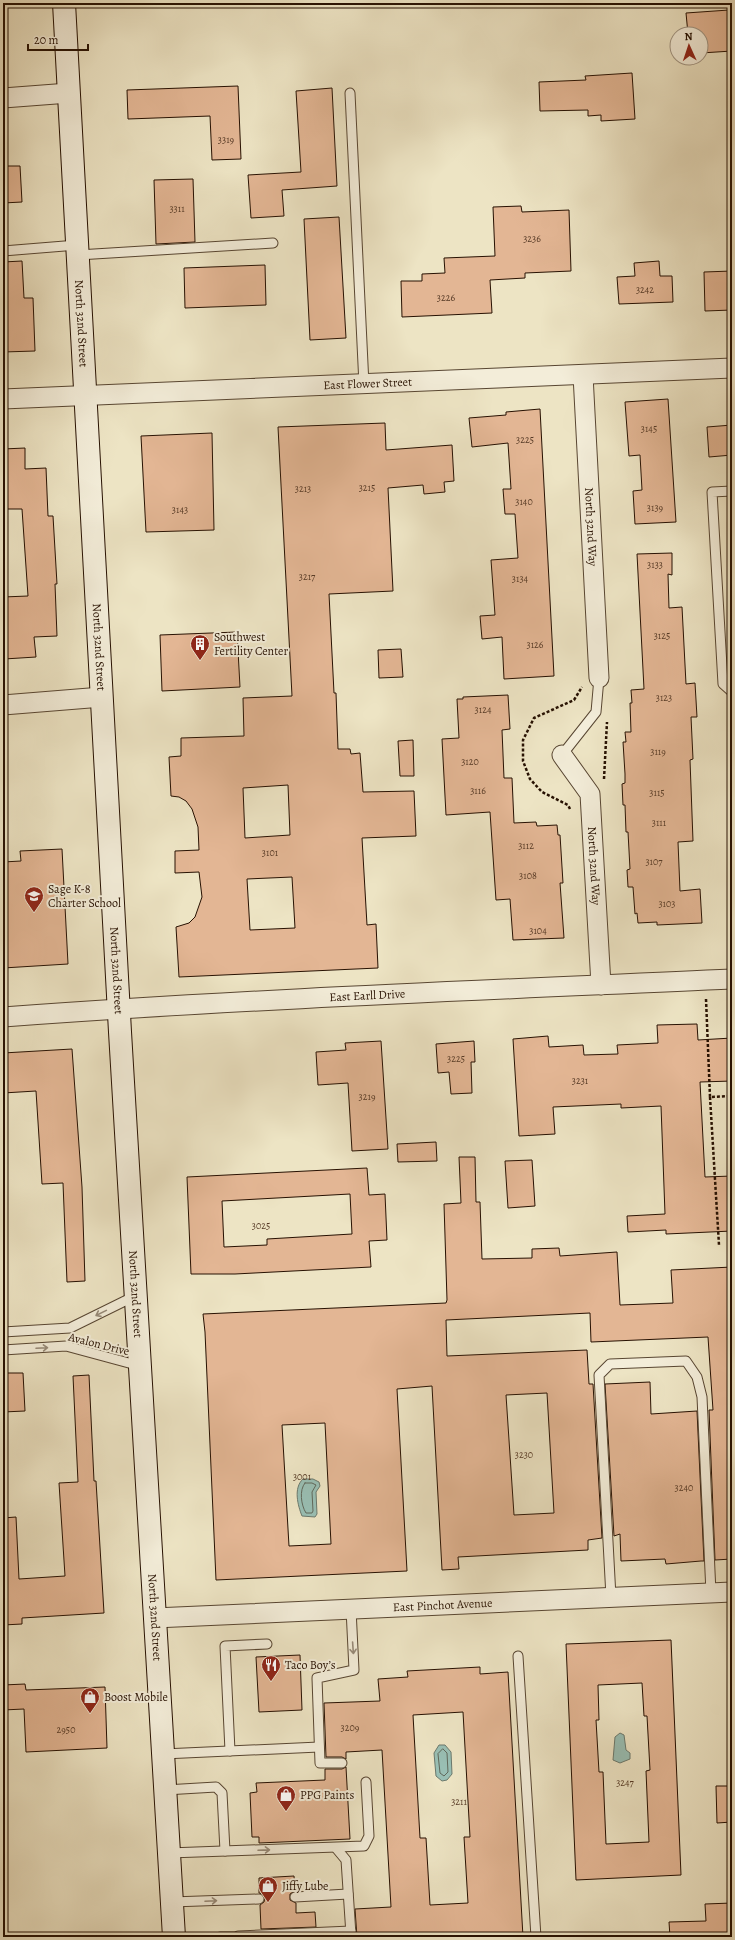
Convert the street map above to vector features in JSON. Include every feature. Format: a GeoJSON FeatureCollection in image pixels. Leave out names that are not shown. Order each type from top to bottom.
{"type":"FeatureCollection","features":[{"type":"Feature","properties":{"kind":"main road","name":"North 32nd Street"},"geometry":{"type":"LineString","coordinates":[[64,3],[119,1008],[174,1937]]}},
{"type":"Feature","properties":{"kind":"street"},"geometry":{"type":"LineString","coordinates":[[3,98],[69,94]]}},
{"type":"Feature","properties":{"kind":"street","name":"East Flower Street"},"geometry":{"type":"LineString","coordinates":[[3,400],[732,368]]}},
{"type":"Feature","properties":{"kind":"street","name":"North 32nd Way"},"geometry":{"type":"LineString","coordinates":[[583,375],[599,678]]}},
{"type":"Feature","properties":{"kind":"street"},"geometry":{"type":"LineString","coordinates":[[3,705],[102,697]]}},
{"type":"Feature","properties":{"kind":"street","name":"North 32nd Way"},"geometry":{"type":"LineString","coordinates":[[562,755],[590,794],[601,985]]}},
{"type":"Feature","properties":{"kind":"street","name":"East Earll Drive"},"geometry":{"type":"LineString","coordinates":[[3,1017],[119,1008],[732,979]]}},
{"type":"Feature","properties":{"kind":"street","name":"East Pinchot Avenue"},"geometry":{"type":"LineString","coordinates":[[154,1618],[732,1592]]}},
{"type":"Feature","properties":{"kind":"lane"},"geometry":{"type":"LineString","coordinates":[[350,93],[364,385]]}},
{"type":"Feature","properties":{"kind":"lane"},"geometry":{"type":"LineString","coordinates":[[3,251],[273,244]]}},
{"type":"Feature","properties":{"kind":"lane"},"geometry":{"type":"LineString","coordinates":[[732,491],[712,492],[723,684],[732,692]]}},
{"type":"Feature","properties":{"kind":"lane"},"geometry":{"type":"LineString","coordinates":[[562,755],[596,712],[599,678]]}},
{"type":"Feature","properties":{"kind":"lane","name":"Avalon Drive"},"geometry":{"type":"LineString","coordinates":[[3,1332],[70,1328],[136,1295]]}},
{"type":"Feature","properties":{"kind":"lane","name":"Avalon Drive"},"geometry":{"type":"LineString","coordinates":[[3,1350],[66,1346],[140,1366]]}},
{"type":"Feature","properties":{"kind":"lane"},"geometry":{"type":"LineString","coordinates":[[611,1597],[599,1375],[610,1364],[686,1361],[697,1377],[702,1397],[711,1593]]}},
{"type":"Feature","properties":{"kind":"lane"},"geometry":{"type":"LineString","coordinates":[[342,1763],[320,1763],[316,1678],[354,1670],[351,1609]]}},
{"type":"Feature","properties":{"kind":"lane"},"geometry":{"type":"LineString","coordinates":[[230,1751],[225,1646],[267,1644]]}},
{"type":"Feature","properties":{"kind":"lane"},"geometry":{"type":"LineString","coordinates":[[518,1656],[536,1937]]}},
{"type":"Feature","properties":{"kind":"lane"},"geometry":{"type":"LineString","coordinates":[[162,1754],[319,1747]]}},
{"type":"Feature","properties":{"kind":"lane"},"geometry":{"type":"LineString","coordinates":[[169,1853],[364,1846],[369,1836],[366,1782]]}},
{"type":"Feature","properties":{"kind":"lane"},"geometry":{"type":"LineString","coordinates":[[165,1790],[216,1787],[222,1793],[225,1851]]}},
{"type":"Feature","properties":{"kind":"lane"},"geometry":{"type":"LineString","coordinates":[[220,1937],[351,1934],[346,1860],[336,1848]]}},
{"type":"Feature","properties":{"kind":"lane"},"geometry":{"type":"LineString","coordinates":[[295,1897],[348,1894]]}},
{"type":"Feature","properties":{"kind":"lane"},"geometry":{"type":"LineString","coordinates":[[172,1902],[259,1898]]}},
{"type":"Feature","properties":{"kind":"path"},"geometry":{"type":"LineString","coordinates":[[706,998],[710,1097],[719,1245]]}},
{"type":"Feature","properties":{"kind":"path"},"geometry":{"type":"LineString","coordinates":[[710,1097],[732,1096]]}},
{"type":"Feature","properties":{"kind":"water"},"geometry":{"type":"Polygon","coordinates":[[[303,1479],[313,1479],[319,1482],[320,1486],[316,1492],[317,1514],[315,1517],[302,1516],[300,1512],[297,1492],[303,1479]]]}},
{"type":"Feature","properties":{"kind":"water"},"geometry":{"type":"Polygon","coordinates":[[[620,1733],[624,1735],[626,1750],[630,1753],[630,1759],[620,1763],[613,1760],[615,1737],[620,1733]]]}},
{"type":"Feature","properties":{"kind":"water"},"geometry":{"type":"Polygon","coordinates":[[[439,1745],[445,1745],[451,1752],[452,1774],[447,1780],[442,1781],[436,1776],[434,1753],[439,1745]]]}},
{"type":"Feature","properties":{"kind":"building"},"geometry":{"type":"Polygon","coordinates":[[[729,10],[732,51],[709,52],[709,26],[687,26],[686,13],[729,10]]]}},
{"type":"Feature","properties":{"kind":"building"},"geometry":{"type":"Polygon","coordinates":[[[632,73],[635,119],[601,121],[601,115],[588,116],[588,110],[540,111],[539,82],[586,80],[585,76],[632,73]]]}},
{"type":"Feature","properties":{"kind":"building"},"geometry":{"type":"Polygon","coordinates":[[[238,86],[241,159],[212,160],[210,116],[128,119],[127,90],[238,86]]]}},
{"type":"Feature","properties":{"kind":"building"},"geometry":{"type":"Polygon","coordinates":[[[332,88],[337,186],[282,190],[284,216],[251,218],[248,175],[301,172],[296,91],[332,88]]]}},
{"type":"Feature","properties":{"kind":"building"},"geometry":{"type":"Polygon","coordinates":[[[3,166],[20,166],[22,202],[3,203],[3,166]]]}},
{"type":"Feature","properties":{"kind":"building"},"geometry":{"type":"Polygon","coordinates":[[[193,179],[195,242],[156,244],[154,180],[193,179]]]}},
{"type":"Feature","properties":{"kind":"building"},"geometry":{"type":"Polygon","coordinates":[[[521,206],[522,212],[569,210],[571,271],[525,273],[525,278],[490,280],[492,313],[402,317],[401,281],[422,281],[422,274],[445,273],[444,258],[495,256],[493,207],[521,206]]]}},
{"type":"Feature","properties":{"kind":"building"},"geometry":{"type":"Polygon","coordinates":[[[339,217],[346,338],[310,340],[304,219],[339,217]]]}},
{"type":"Feature","properties":{"kind":"building"},"geometry":{"type":"Polygon","coordinates":[[[22,261],[24,298],[33,298],[35,351],[3,352],[3,262],[22,261]]]}},
{"type":"Feature","properties":{"kind":"building"},"geometry":{"type":"Polygon","coordinates":[[[659,261],[660,276],[672,276],[673,302],[619,304],[617,277],[635,276],[634,263],[659,261]]]}},
{"type":"Feature","properties":{"kind":"building"},"geometry":{"type":"Polygon","coordinates":[[[265,265],[266,305],[185,308],[184,268],[265,265]]]}},
{"type":"Feature","properties":{"kind":"building"},"geometry":{"type":"Polygon","coordinates":[[[732,271],[732,310],[705,311],[704,272],[732,271]]]}},
{"type":"Feature","properties":{"kind":"building"},"geometry":{"type":"Polygon","coordinates":[[[668,399],[676,522],[635,524],[633,491],[642,490],[640,455],[629,456],[625,402],[668,399]]]}},
{"type":"Feature","properties":{"kind":"building"},"geometry":{"type":"Polygon","coordinates":[[[540,409],[554,676],[504,679],[502,637],[482,639],[480,616],[495,615],[491,560],[518,558],[515,514],[505,514],[503,489],[511,489],[508,443],[472,447],[469,418],[506,415],[506,412],[540,409]]]}},
{"type":"Feature","properties":{"kind":"building"},"geometry":{"type":"Polygon","coordinates":[[[385,423],[386,450],[452,445],[454,481],[444,482],[445,492],[424,494],[423,485],[388,488],[393,591],[329,594],[334,693],[336,693],[338,749],[350,749],[351,754],[360,753],[363,792],[414,791],[416,836],[362,838],[367,925],[376,924],[378,968],[179,977],[176,927],[189,923],[195,917],[202,897],[199,872],[175,873],[175,851],[199,850],[198,827],[192,809],[186,801],[179,797],[171,796],[169,757],[181,756],[181,738],[244,736],[243,698],[292,696],[278,427],[385,423]],[[288,785],[243,788],[245,838],[290,835],[288,785]],[[292,877],[247,879],[250,930],[295,928],[292,877]]]}},
{"type":"Feature","properties":{"kind":"building"},"geometry":{"type":"Polygon","coordinates":[[[732,425],[732,455],[709,457],[707,427],[732,425]]]}},
{"type":"Feature","properties":{"kind":"building"},"geometry":{"type":"Polygon","coordinates":[[[212,433],[214,530],[146,532],[141,436],[212,433]]]}},
{"type":"Feature","properties":{"kind":"building"},"geometry":{"type":"Polygon","coordinates":[[[25,448],[25,469],[46,468],[48,516],[53,516],[57,584],[55,584],[57,636],[34,637],[36,657],[4,659],[3,597],[28,596],[22,509],[3,509],[3,449],[25,448]]]}},
{"type":"Feature","properties":{"kind":"building"},"geometry":{"type":"Polygon","coordinates":[[[672,553],[672,575],[668,574],[669,608],[682,607],[686,684],[695,683],[697,717],[691,717],[693,759],[690,760],[693,841],[678,842],[680,891],[700,889],[702,923],[657,925],[657,922],[638,923],[637,913],[635,914],[633,887],[628,887],[627,870],[630,869],[628,832],[626,832],[625,805],[623,805],[622,784],[625,783],[625,774],[623,742],[626,742],[625,732],[631,732],[631,690],[644,689],[637,554],[672,553]]]}},
{"type":"Feature","properties":{"kind":"building","name":"Southwest Fertility Center"},"geometry":{"type":"Polygon","coordinates":[[[237,632],[240,687],[162,691],[160,635],[237,632]]]}},
{"type":"Feature","properties":{"kind":"building"},"geometry":{"type":"Polygon","coordinates":[[[401,649],[403,677],[379,678],[378,650],[401,649]]]}},
{"type":"Feature","properties":{"kind":"building"},"geometry":{"type":"Polygon","coordinates":[[[508,695],[510,729],[502,730],[504,778],[512,778],[514,823],[536,822],[537,826],[557,825],[558,835],[560,835],[563,883],[560,883],[564,938],[513,940],[510,899],[496,900],[490,812],[446,815],[442,739],[459,738],[457,699],[463,699],[463,697],[508,695]]]}},
{"type":"Feature","properties":{"kind":"building"},"geometry":{"type":"Polygon","coordinates":[[[413,740],[414,776],[400,776],[398,741],[413,740]]]}},
{"type":"Feature","properties":{"kind":"building","name":"Sage K-8 Charter School"},"geometry":{"type":"Polygon","coordinates":[[[62,849],[68,964],[3,968],[3,862],[21,861],[20,851],[62,849]]]}},
{"type":"Feature","properties":{"kind":"building"},"geometry":{"type":"Polygon","coordinates":[[[697,1024],[698,1040],[732,1038],[732,1081],[700,1082],[705,1177],[732,1176],[732,1231],[666,1234],[666,1230],[628,1232],[627,1216],[665,1214],[661,1106],[621,1108],[621,1104],[553,1107],[555,1134],[519,1136],[513,1039],[548,1036],[549,1047],[583,1045],[584,1055],[618,1054],[617,1045],[658,1043],[657,1025],[697,1024]]]}},
{"type":"Feature","properties":{"kind":"building"},"geometry":{"type":"Polygon","coordinates":[[[381,1041],[388,1149],[352,1151],[348,1083],[318,1085],[316,1052],[346,1050],[345,1043],[381,1041]]]}},
{"type":"Feature","properties":{"kind":"building"},"geometry":{"type":"Polygon","coordinates":[[[474,1041],[475,1062],[471,1062],[472,1093],[451,1094],[449,1072],[438,1073],[436,1044],[474,1041]]]}},
{"type":"Feature","properties":{"kind":"building"},"geometry":{"type":"Polygon","coordinates":[[[72,1049],[82,1187],[85,1281],[67,1282],[63,1183],[42,1184],[36,1091],[3,1093],[3,1053],[72,1049]]]}},
{"type":"Feature","properties":{"kind":"building"},"geometry":{"type":"Polygon","coordinates":[[[436,1142],[437,1161],[398,1162],[397,1144],[436,1142]]]}},
{"type":"Feature","properties":{"kind":"building"},"geometry":{"type":"Polygon","coordinates":[[[459,1157],[475,1157],[476,1202],[480,1202],[482,1259],[532,1258],[532,1249],[559,1248],[560,1256],[617,1252],[620,1305],[673,1303],[671,1270],[732,1267],[732,1283],[728,1283],[732,1341],[732,1559],[715,1560],[709,1410],[713,1410],[708,1337],[591,1342],[590,1313],[446,1320],[447,1356],[587,1350],[589,1384],[593,1384],[602,1538],[588,1540],[588,1550],[458,1557],[459,1569],[442,1570],[432,1386],[397,1389],[407,1571],[216,1580],[203,1314],[446,1303],[444,1204],[461,1203],[459,1157]],[[547,1393],[506,1395],[514,1515],[554,1513],[547,1393]],[[325,1423],[282,1425],[289,1546],[331,1544],[325,1423]]]}},
{"type":"Feature","properties":{"kind":"building"},"geometry":{"type":"Polygon","coordinates":[[[532,1160],[535,1206],[508,1208],[505,1161],[532,1160]]]}},
{"type":"Feature","properties":{"kind":"building"},"geometry":{"type":"Polygon","coordinates":[[[367,1168],[369,1195],[385,1194],[387,1240],[369,1241],[371,1267],[235,1274],[191,1274],[187,1177],[367,1168]],[[350,1194],[222,1201],[224,1247],[267,1245],[267,1239],[352,1234],[350,1194]]]}},
{"type":"Feature","properties":{"kind":"building"},"geometry":{"type":"Polygon","coordinates":[[[3,1373],[23,1373],[25,1411],[3,1412],[3,1373]]]}},
{"type":"Feature","properties":{"kind":"building"},"geometry":{"type":"Polygon","coordinates":[[[89,1375],[94,1481],[96,1481],[104,1613],[22,1618],[22,1624],[3,1625],[3,1518],[16,1517],[19,1579],[65,1576],[59,1483],[78,1482],[73,1376],[89,1375]]]}},
{"type":"Feature","properties":{"kind":"building"},"geometry":{"type":"Polygon","coordinates":[[[650,1382],[651,1414],[697,1411],[704,1561],[666,1564],[665,1559],[621,1561],[620,1534],[614,1536],[605,1384],[650,1382]]]}},
{"type":"Feature","properties":{"kind":"building"},"geometry":{"type":"Polygon","coordinates":[[[671,1640],[681,1875],[576,1880],[566,1644],[671,1640]],[[642,1683],[598,1685],[599,1720],[596,1720],[599,1772],[603,1772],[606,1844],[649,1842],[646,1771],[650,1770],[647,1716],[644,1716],[642,1683]]]}},
{"type":"Feature","properties":{"kind":"building"},"geometry":{"type":"Polygon","coordinates":[[[300,1655],[302,1710],[259,1712],[256,1657],[300,1655]]]}},
{"type":"Feature","properties":{"kind":"building"},"geometry":{"type":"Polygon","coordinates":[[[480,1667],[480,1674],[508,1672],[523,1937],[357,1937],[355,1909],[391,1907],[382,1750],[346,1752],[346,1759],[342,1757],[326,1757],[324,1703],[380,1701],[378,1679],[408,1677],[407,1671],[480,1667]],[[463,1712],[413,1715],[420,1838],[426,1838],[430,1905],[468,1903],[464,1837],[470,1837],[463,1712]]]}},
{"type":"Feature","properties":{"kind":"building"},"geometry":{"type":"Polygon","coordinates":[[[25,1684],[26,1690],[105,1687],[107,1748],[26,1752],[24,1709],[3,1710],[3,1685],[25,1684]]]}},
{"type":"Feature","properties":{"kind":"building"},"geometry":{"type":"Polygon","coordinates":[[[346,1767],[350,1839],[259,1843],[259,1837],[252,1837],[250,1793],[257,1792],[256,1783],[325,1780],[325,1769],[342,1769],[346,1767]]]}},
{"type":"Feature","properties":{"kind":"building"},"geometry":{"type":"Polygon","coordinates":[[[716,1786],[732,1786],[732,1822],[717,1823],[716,1786]]]}},
{"type":"Feature","properties":{"kind":"building"},"geometry":{"type":"Polygon","coordinates":[[[294,1876],[295,1891],[290,1894],[290,1900],[296,1903],[296,1913],[315,1912],[316,1927],[261,1929],[260,1905],[264,1902],[265,1898],[259,1893],[259,1878],[294,1876]]]}},
{"type":"Feature","properties":{"kind":"building"},"geometry":{"type":"Polygon","coordinates":[[[732,1903],[732,1937],[670,1937],[669,1922],[706,1921],[705,1904],[732,1903]]]}},
{"type":"Feature","properties":{"kind":"place","name":"Southwest Fertility Center"},"geometry":{"type":"Point","coordinates":[200,661]}},
{"type":"Feature","properties":{"kind":"place","name":"Sage K-8 Charter School"},"geometry":{"type":"Point","coordinates":[34,913]}},
{"type":"Feature","properties":{"kind":"place","name":"Taco Boy’s"},"geometry":{"type":"Point","coordinates":[271,1682]}},
{"type":"Feature","properties":{"kind":"place","name":"Boost Mobile"},"geometry":{"type":"Point","coordinates":[90,1714]}},
{"type":"Feature","properties":{"kind":"place","name":"PPG Paints"},"geometry":{"type":"Point","coordinates":[286,1812]}},
{"type":"Feature","properties":{"kind":"place","name":"Jiffy Lube"},"geometry":{"type":"Point","coordinates":[268,1903]}}]}
